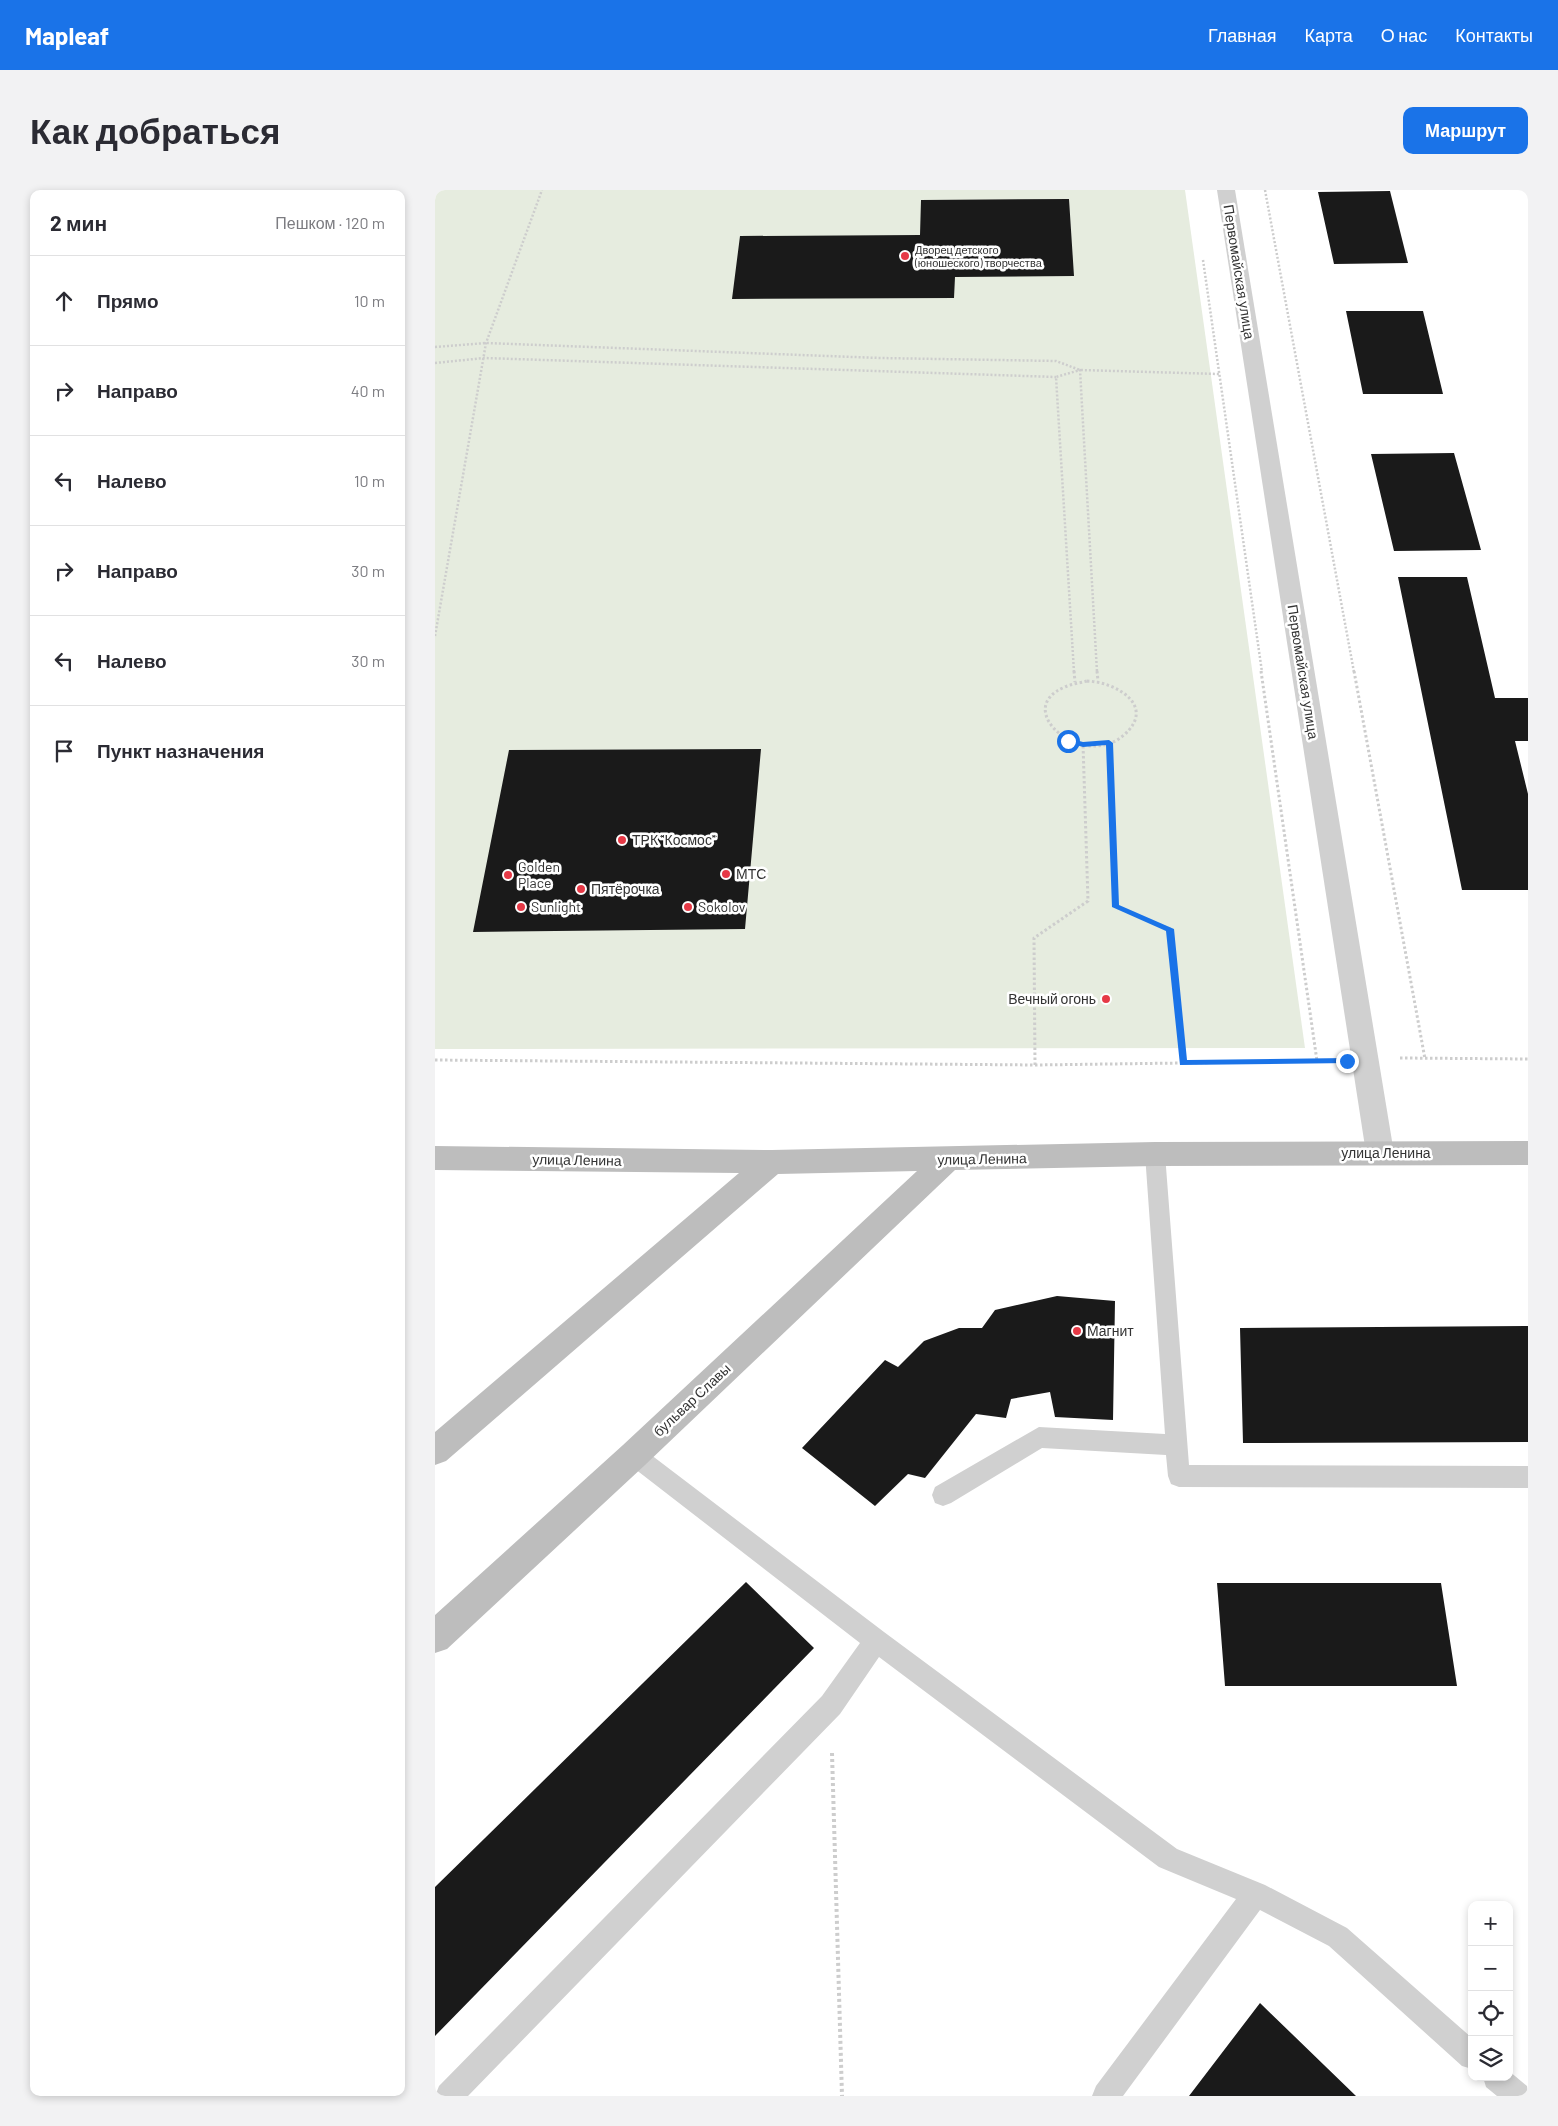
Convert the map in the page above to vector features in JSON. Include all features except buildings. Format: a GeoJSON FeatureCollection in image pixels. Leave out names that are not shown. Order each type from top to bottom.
{"type":"FeatureCollection","features":[{"type":"Feature","properties":{"kind":"main road","name":"улица Ленина"},"geometry":{"type":"LineString","coordinates":[[435,1158],[773,1162],[947,1160],[1155,1154],[1528,1153]]}},
{"type":"Feature","properties":{"kind":"main road","name":"бульвар Славы"},"geometry":{"type":"LineString","coordinates":[[435,1637],[634,1455],[947,1160]]}},
{"type":"Feature","properties":{"kind":"main road"},"geometry":{"type":"LineString","coordinates":[[435,1451],[773,1162]]}},
{"type":"Feature","properties":{"kind":"street","name":"Первомайская улица"},"geometry":{"type":"LineString","coordinates":[[1226,190],[1380,1153]]}},
{"type":"Feature","properties":{"kind":"lane"},"geometry":{"type":"LineString","coordinates":[[1155,1154],[1179,1476],[1528,1477]]}},
{"type":"Feature","properties":{"kind":"lane"},"geometry":{"type":"LineString","coordinates":[[943,1495],[1039,1437],[1177,1445]]}},
{"type":"Feature","properties":{"kind":"lane"},"geometry":{"type":"LineString","coordinates":[[634,1455],[876,1640],[1168,1858],[1256,1894],[1338,1937],[1468,2052]]}},
{"type":"Feature","properties":{"kind":"lane"},"geometry":{"type":"LineString","coordinates":[[449,2096],[831,1705],[876,1640]]}},
{"type":"Feature","properties":{"kind":"lane"},"geometry":{"type":"LineString","coordinates":[[1106,2096],[1256,1894]]}},
{"type":"Feature","properties":{"kind":"lane"},"geometry":{"type":"LineString","coordinates":[[1500,2081],[1517,2096]]}},
{"type":"Feature","properties":{"kind":"path"},"geometry":{"type":"LineString","coordinates":[[435,636],[486,343],[542,190]]}},
{"type":"Feature","properties":{"kind":"path"},"geometry":{"type":"LineString","coordinates":[[1265,190],[1425,1059]]}},
{"type":"Feature","properties":{"kind":"path"},"geometry":{"type":"LineString","coordinates":[[1203,258],[1317,1061]]}},
{"type":"Feature","properties":{"kind":"path"},"geometry":{"type":"LineString","coordinates":[[435,347],[486,343],[880,358],[1056,361],[1080,370]]}},
{"type":"Feature","properties":{"kind":"path"},"geometry":{"type":"LineString","coordinates":[[435,363],[484,358],[1056,377],[1080,370],[1219,374]]}},
{"type":"Feature","properties":{"kind":"path"},"geometry":{"type":"LineString","coordinates":[[1080,370],[1099,681]]}},
{"type":"Feature","properties":{"kind":"path"},"geometry":{"type":"LineString","coordinates":[[1056,377],[1075,682]]}},
{"type":"Feature","properties":{"kind":"path"},"geometry":{"type":"LineString","coordinates":[[1099,681],[1124,691],[1131,700],[1136,710],[1135,720],[1131,729],[1109,743],[1083,744],[1068,741],[1056,734],[1048,724],[1044,714],[1045,704],[1052,694],[1062,687],[1075,682],[1099,681]]}},
{"type":"Feature","properties":{"kind":"path"},"geometry":{"type":"LineString","coordinates":[[1109,743],[1116,907],[1170,929],[1183,1063]]}},
{"type":"Feature","properties":{"kind":"path"},"geometry":{"type":"LineString","coordinates":[[1035,1065],[1034,938],[1087,901],[1083,744]]}},
{"type":"Feature","properties":{"kind":"path"},"geometry":{"type":"LineString","coordinates":[[1397,1058],[1528,1059]]}},
{"type":"Feature","properties":{"kind":"path"},"geometry":{"type":"LineString","coordinates":[[435,1060],[1035,1065],[1337,1061]]}},
{"type":"Feature","properties":{"kind":"path"},"geometry":{"type":"LineString","coordinates":[[831,1705],[842,2096]]}},
{"type":"Feature","properties":{"kind":"shaded area"},"geometry":{"type":"Polygon","coordinates":[[[435,190],[1185,190],[1305,1048],[435,1049],[435,190]]]}},
{"type":"Feature","properties":{"kind":"place","name":"Дворец детского (юношеского) творчества"},"geometry":{"type":"Point","coordinates":[905,256]}},
{"type":"Feature","properties":{"kind":"place","name":"ТРК \"Космос\""},"geometry":{"type":"Point","coordinates":[622,840]}},
{"type":"Feature","properties":{"kind":"place","name":"МТС"},"geometry":{"type":"Point","coordinates":[726,874]}},
{"type":"Feature","properties":{"kind":"place","name":"Golden Place"},"geometry":{"type":"Point","coordinates":[508,875]}},
{"type":"Feature","properties":{"kind":"place","name":"Пятёрочка"},"geometry":{"type":"Point","coordinates":[581,889]}},
{"type":"Feature","properties":{"kind":"place","name":"Sunlight"},"geometry":{"type":"Point","coordinates":[521,907]}},
{"type":"Feature","properties":{"kind":"place","name":"Sokolov"},"geometry":{"type":"Point","coordinates":[688,907]}},
{"type":"Feature","properties":{"kind":"place","name":"Вечный огонь"},"geometry":{"type":"Point","coordinates":[1106,999]}},
{"type":"Feature","properties":{"kind":"place","name":"Магнит"},"geometry":{"type":"Point","coordinates":[1077,1331]}},
{"type":"Feature","properties":{"kind":"route"},"geometry":{"type":"LineString","coordinates":[[1068,741],[1096,745],[1109,743],[1116,907],[1170,929],[1183,1063],[1347,1061]]}}]}
